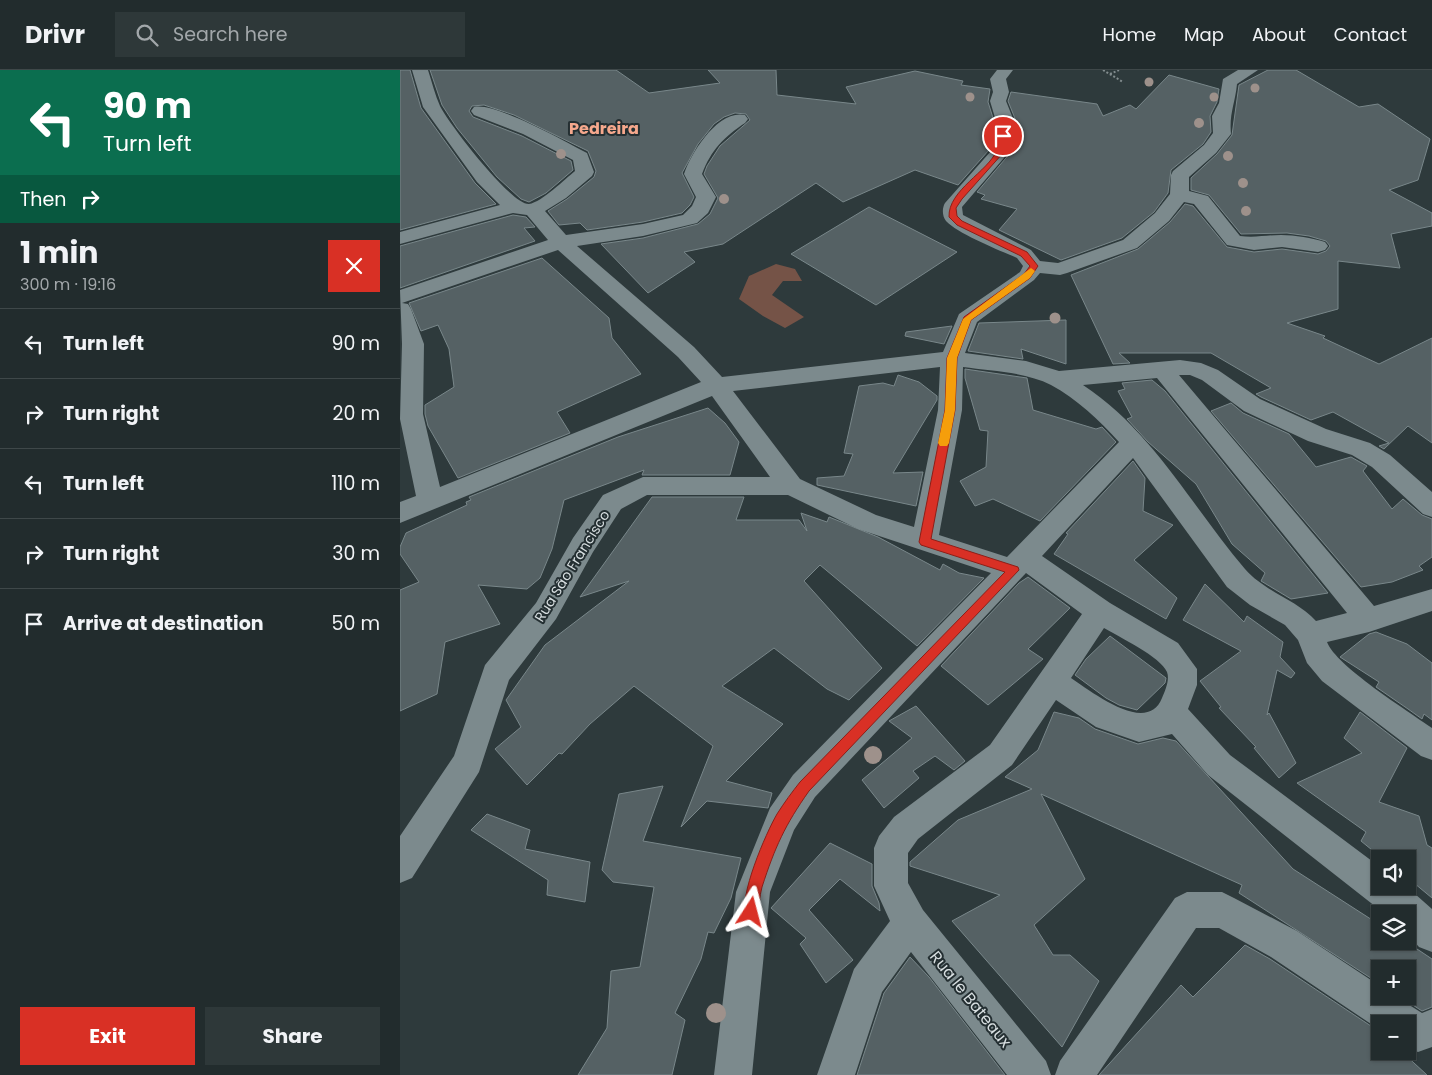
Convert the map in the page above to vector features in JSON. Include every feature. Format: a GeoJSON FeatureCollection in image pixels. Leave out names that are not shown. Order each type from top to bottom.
{"type":"FeatureCollection","features":[{"type":"Feature","properties":{"kind":"street"},"geometry":{"type":"LineString","coordinates":[[420,70],[432,107],[484,178],[523,208],[686,352],[716,385],[791,486],[867,522],[925,542],[1019,564],[1168,652],[1182,669],[1182,685],[1172,712],[1162,724],[1139,728],[1107,717],[1052,682]]}},
{"type":"Feature","properties":{"kind":"street"},"geometry":{"type":"LineString","coordinates":[[1005,70],[998,79],[1001,92],[998,101],[1005,121],[1000,152],[959,198],[952,208],[953,217],[960,223],[1024,254],[1034,266],[1060,269],[1130,244],[1162,217],[1179,195],[1180,175],[1210,149],[1222,134],[1221,116],[1227,103],[1230,82],[1250,70]]}},
{"type":"Feature","properties":{"kind":"street"},"geometry":{"type":"LineString","coordinates":[[400,238],[523,208],[559,194],[585,172],[581,157],[529,130],[480,111]]}},
{"type":"Feature","properties":{"kind":"street"},"geometry":{"type":"LineString","coordinates":[[400,297],[561,242],[643,230],[690,219],[701,209],[706,197],[693,174],[699,156],[715,134],[739,119]]}},
{"type":"Feature","properties":{"kind":"street"},"geometry":{"type":"LineString","coordinates":[[1179,195],[1201,200],[1225,232],[1234,240],[1254,244],[1282,241],[1318,246]]}},
{"type":"Feature","properties":{"kind":"street"},"geometry":{"type":"LineString","coordinates":[[925,542],[950,410],[952,358],[967,319],[1027,276],[1034,266]]}},
{"type":"Feature","properties":{"kind":"street"},"geometry":{"type":"LineString","coordinates":[[400,309],[414,344],[411,414],[430,501]]}},
{"type":"Feature","properties":{"kind":"street"},"geometry":{"type":"LineString","coordinates":[[400,513],[716,385],[952,358],[1026,370],[1058,379],[1101,408],[1134,442],[1237,579],[1260,597],[1295,617],[1310,634],[1317,654],[1333,672],[1432,746]]}},
{"type":"Feature","properties":{"kind":"street"},"geometry":{"type":"LineString","coordinates":[[1058,379],[1180,367],[1193,368],[1210,376],[1252,406],[1317,435],[1361,449],[1381,461],[1432,507]]}},
{"type":"Feature","properties":{"kind":"street"},"geometry":{"type":"LineString","coordinates":[[1163,370],[1369,620]]}},
{"type":"Feature","properties":{"kind":"street"},"geometry":{"type":"LineString","coordinates":[[733,1075],[753,892],[766,855],[782,819],[804,786],[1134,442]]}},
{"type":"Feature","properties":{"kind":"street","name":"Rua São Francisco"},"geometry":{"type":"LineString","coordinates":[[400,866],[468,762],[496,674],[546,611],[583,545],[612,502],[643,486],[791,486]]}},
{"type":"Feature","properties":{"kind":"street"},"geometry":{"type":"LineString","coordinates":[[1310,634],[1369,620],[1432,600]]}},
{"type":"Feature","properties":{"kind":"street","name":"Rua le Bateaux"},"geometry":{"type":"LineString","coordinates":[[1032,1075],[910,923],[891,886],[890,848],[906,828],[1001,755],[1100,611]]}},
{"type":"Feature","properties":{"kind":"street"},"geometry":{"type":"LineString","coordinates":[[1172,712],[1219,765],[1407,908],[1432,934]]}},
{"type":"Feature","properties":{"kind":"street"},"geometry":{"type":"LineString","coordinates":[[1074,1075],[1187,910],[1222,910],[1284,944],[1390,1015]]}},
{"type":"Feature","properties":{"kind":"street"},"geometry":{"type":"LineString","coordinates":[[836,1075],[867,982],[910,923]]}},
{"type":"Feature","properties":{"kind":"street"},"geometry":{"type":"LineString","coordinates":[[1416,1032],[1418,1034],[1432,1028]]}},
{"type":"Feature","properties":{"kind":"path"},"geometry":{"type":"LineString","coordinates":[[1103,70],[1123,82]]}},
{"type":"Feature","properties":{"kind":"path"},"geometry":{"type":"LineString","coordinates":[[1110,74],[1119,70]]}},
{"type":"Feature","properties":{"kind":"shaded area"},"geometry":{"type":"Polygon","coordinates":[[[776,264],[795,269],[802,281],[783,281],[772,295],[804,317],[785,328],[763,316],[739,299],[749,276],[776,264]]]}},
{"type":"Feature","properties":{"kind":"building"},"geometry":{"type":"Polygon","coordinates":[[[400,70],[410,70],[421,108],[475,183],[496,204],[400,230],[400,70]]]}},
{"type":"Feature","properties":{"kind":"building"},"geometry":{"type":"Polygon","coordinates":[[[430,70],[616,70],[649,93],[720,83],[708,70],[776,70],[777,95],[856,104],[846,87],[915,71],[963,81],[961,85],[990,89],[988,102],[994,121],[989,150],[958,185],[915,170],[843,202],[816,183],[723,244],[684,252],[695,262],[648,293],[601,244],[643,238],[698,224],[710,214],[718,198],[704,174],[720,146],[750,120],[746,114],[735,113],[724,117],[714,124],[698,144],[682,173],[694,197],[690,205],[682,213],[643,222],[587,230],[580,223],[559,225],[548,211],[567,199],[594,177],[596,171],[588,151],[514,115],[484,105],[472,106],[469,111],[473,117],[522,136],[571,161],[573,170],[546,193],[529,202],[521,199],[497,177],[457,128],[442,105],[430,70]]]}},
{"type":"Feature","properties":{"kind":"building"},"geometry":{"type":"Polygon","coordinates":[[[1268,70],[1296,70],[1359,107],[1378,104],[1430,139],[1418,180],[1389,190],[1432,213],[1432,226],[1391,234],[1400,268],[1338,261],[1338,309],[1287,323],[1325,336],[1323,338],[1379,364],[1432,338],[1432,443],[1408,426],[1384,449],[1379,446],[1389,443],[1333,412],[1311,420],[1256,394],[1271,388],[1211,353],[1119,353],[1130,363],[1113,364],[1071,275],[1138,249],[1170,222],[1185,204],[1193,206],[1227,247],[1254,252],[1282,249],[1318,254],[1326,251],[1330,246],[1326,241],[1309,236],[1287,233],[1241,234],[1209,195],[1191,190],[1191,178],[1217,154],[1232,135],[1239,85],[1268,70]]]}},
{"type":"Feature","properties":{"kind":"building"},"geometry":{"type":"Polygon","coordinates":[[[1169,75],[1219,89],[1217,102],[1210,116],[1211,132],[1203,144],[1171,170],[1168,193],[1154,212],[1122,238],[1061,260],[999,230],[1017,209],[981,199],[985,195],[977,192],[1011,152],[1016,121],[1008,101],[1011,92],[1097,104],[1103,116],[1130,105],[1136,109],[1169,75]]]}},
{"type":"Feature","properties":{"kind":"building"},"geometry":{"type":"Polygon","coordinates":[[[869,207],[957,252],[876,305],[791,254],[869,207]]]}},
{"type":"Feature","properties":{"kind":"building"},"geometry":{"type":"Polygon","coordinates":[[[513,215],[526,217],[535,227],[524,228],[535,241],[400,288],[400,246],[513,215]]]}},
{"type":"Feature","properties":{"kind":"building"},"geometry":{"type":"Polygon","coordinates":[[[542,258],[609,318],[612,338],[641,374],[557,412],[570,433],[458,478],[428,426],[425,414],[425,405],[454,387],[449,349],[438,325],[421,331],[409,303],[542,258]]]}},
{"type":"Feature","properties":{"kind":"building"},"geometry":{"type":"Polygon","coordinates":[[[1066,320],[1066,364],[1021,349],[1023,359],[968,351],[979,323],[1066,320]]]}},
{"type":"Feature","properties":{"kind":"building"},"geometry":{"type":"Polygon","coordinates":[[[952,326],[944,344],[905,336],[906,332],[952,326]]]}},
{"type":"Feature","properties":{"kind":"building"},"geometry":{"type":"Polygon","coordinates":[[[965,369],[1027,378],[1033,410],[1096,429],[1102,427],[1116,442],[1040,521],[993,499],[975,506],[960,481],[986,467],[988,431],[980,430],[965,378],[965,369]]]}},
{"type":"Feature","properties":{"kind":"building"},"geometry":{"type":"Polygon","coordinates":[[[898,375],[919,382],[937,396],[937,400],[893,473],[923,472],[916,506],[817,485],[817,478],[844,476],[853,454],[844,453],[859,386],[883,383],[894,386],[898,375]]]}},
{"type":"Feature","properties":{"kind":"building"},"geometry":{"type":"Polygon","coordinates":[[[1152,380],[1165,391],[1328,593],[1291,599],[1261,581],[1265,573],[1232,544],[1196,484],[1148,442],[1127,419],[1132,417],[1118,391],[1125,389],[1122,383],[1152,380]]]}},
{"type":"Feature","properties":{"kind":"building"},"geometry":{"type":"Polygon","coordinates":[[[1231,403],[1243,413],[1289,434],[1316,467],[1351,457],[1367,466],[1363,471],[1392,509],[1403,499],[1422,515],[1432,519],[1432,557],[1419,566],[1423,570],[1392,582],[1361,587],[1211,411],[1231,403]]]}},
{"type":"Feature","properties":{"kind":"building"},"geometry":{"type":"Polygon","coordinates":[[[708,408],[725,423],[739,442],[730,475],[642,475],[644,470],[564,500],[552,549],[540,578],[527,589],[478,585],[500,624],[445,642],[437,694],[400,711],[400,590],[419,582],[400,554],[400,547],[406,533],[467,505],[466,502],[471,500],[469,497],[618,437],[708,408]]]}},
{"type":"Feature","properties":{"kind":"building"},"geometry":{"type":"Polygon","coordinates":[[[1133,461],[1145,478],[1143,511],[1173,525],[1134,560],[1177,598],[1166,619],[1054,554],[1068,534],[1066,533],[1133,461]]]}},
{"type":"Feature","properties":{"kind":"building"},"geometry":{"type":"Polygon","coordinates":[[[652,497],[744,497],[736,520],[799,520],[807,531],[801,513],[827,522],[829,517],[878,537],[940,570],[943,564],[959,573],[984,578],[917,646],[820,565],[804,581],[882,668],[849,700],[827,689],[774,648],[722,686],[783,724],[726,781],[772,793],[768,808],[707,801],[681,827],[713,746],[634,686],[590,724],[562,754],[559,753],[527,785],[495,749],[521,727],[506,700],[545,645],[629,581],[580,597],[652,497]]]}},
{"type":"Feature","properties":{"kind":"building"},"geometry":{"type":"Polygon","coordinates":[[[1028,577],[1070,608],[1028,649],[1043,659],[988,705],[941,666],[1019,583],[1028,577]]]}},
{"type":"Feature","properties":{"kind":"building"},"geometry":{"type":"Polygon","coordinates":[[[1205,584],[1244,622],[1247,616],[1283,642],[1280,657],[1295,673],[1291,678],[1277,670],[1267,715],[1269,713],[1296,763],[1279,778],[1254,748],[1256,747],[1219,708],[1221,707],[1200,681],[1241,651],[1183,620],[1205,584]]]}},
{"type":"Feature","properties":{"kind":"building"},"geometry":{"type":"Polygon","coordinates":[[[1376,632],[1407,644],[1432,663],[1432,720],[1424,714],[1422,719],[1376,687],[1379,682],[1340,657],[1369,634],[1376,632]]]}},
{"type":"Feature","properties":{"kind":"building"},"geometry":{"type":"Polygon","coordinates":[[[1110,636],[1166,678],[1165,683],[1137,710],[1119,705],[1106,698],[1075,675],[1086,659],[1110,636]]]}},
{"type":"Feature","properties":{"kind":"building"},"geometry":{"type":"Polygon","coordinates":[[[916,706],[965,761],[954,770],[935,756],[913,771],[919,778],[884,808],[862,780],[912,738],[889,721],[916,706]]]}},
{"type":"Feature","properties":{"kind":"building"},"geometry":{"type":"Polygon","coordinates":[[[1054,712],[1079,718],[1095,729],[1138,744],[1163,738],[1176,741],[1293,869],[1371,919],[1371,950],[1416,950],[1416,948],[1432,959],[1432,1007],[1422,1011],[1413,1005],[1416,1005],[1416,960],[1371,960],[1371,978],[1239,893],[1242,885],[1041,794],[1085,879],[1034,925],[1053,955],[1070,955],[1099,981],[1062,1047],[952,921],[1000,895],[910,866],[910,862],[958,820],[1032,789],[1005,777],[1038,750],[1054,712]]]}},
{"type":"Feature","properties":{"kind":"building"},"geometry":{"type":"Polygon","coordinates":[[[1360,712],[1407,748],[1379,802],[1419,816],[1427,845],[1432,848],[1432,898],[1416,885],[1416,850],[1372,850],[1361,841],[1366,832],[1297,783],[1362,753],[1344,738],[1360,712]]]}},
{"type":"Feature","properties":{"kind":"building"},"geometry":{"type":"Polygon","coordinates":[[[663,786],[643,841],[741,858],[731,898],[714,933],[708,932],[701,959],[675,1013],[685,1020],[672,1075],[578,1075],[607,1028],[611,971],[640,967],[654,887],[613,882],[602,870],[619,794],[663,786]]]}},
{"type":"Feature","properties":{"kind":"building"},"geometry":{"type":"Polygon","coordinates":[[[487,814],[530,830],[525,849],[590,862],[585,902],[547,895],[548,880],[471,830],[487,814]]]}},
{"type":"Feature","properties":{"kind":"building"},"geometry":{"type":"Polygon","coordinates":[[[830,843],[872,864],[872,886],[880,911],[840,879],[809,910],[853,960],[826,983],[800,944],[806,938],[771,908],[830,843]]]}},
{"type":"Feature","properties":{"kind":"building"},"geometry":{"type":"Polygon","coordinates":[[[1245,945],[1270,959],[1371,1026],[1371,1060],[1411,1060],[1427,1075],[1099,1075],[1181,985],[1193,997],[1245,945]]]}},
{"type":"Feature","properties":{"kind":"building"},"geometry":{"type":"Polygon","coordinates":[[[910,957],[929,977],[1005,1075],[857,1075],[884,993],[910,957]]]}},
{"type":"Feature","properties":{"kind":"slow traffic"},"geometry":{"type":"LineString","coordinates":[[944,443],[950,410],[952,358],[967,319],[1027,276],[1031,271]]}},
{"type":"Feature","properties":{"kind":"district","name":"Pedreira"},"geometry":{"type":"Point","coordinates":[604,128]}},
{"type":"Feature","properties":{"kind":"route"},"geometry":{"type":"LineString","coordinates":[[751,912],[753,892],[766,855],[782,819],[804,786],[1014,570],[925,542],[950,410],[952,358],[967,319],[1027,276],[1034,266],[1024,254],[960,223],[953,217],[952,208],[959,198],[1000,152],[1003,136]]}}]}
